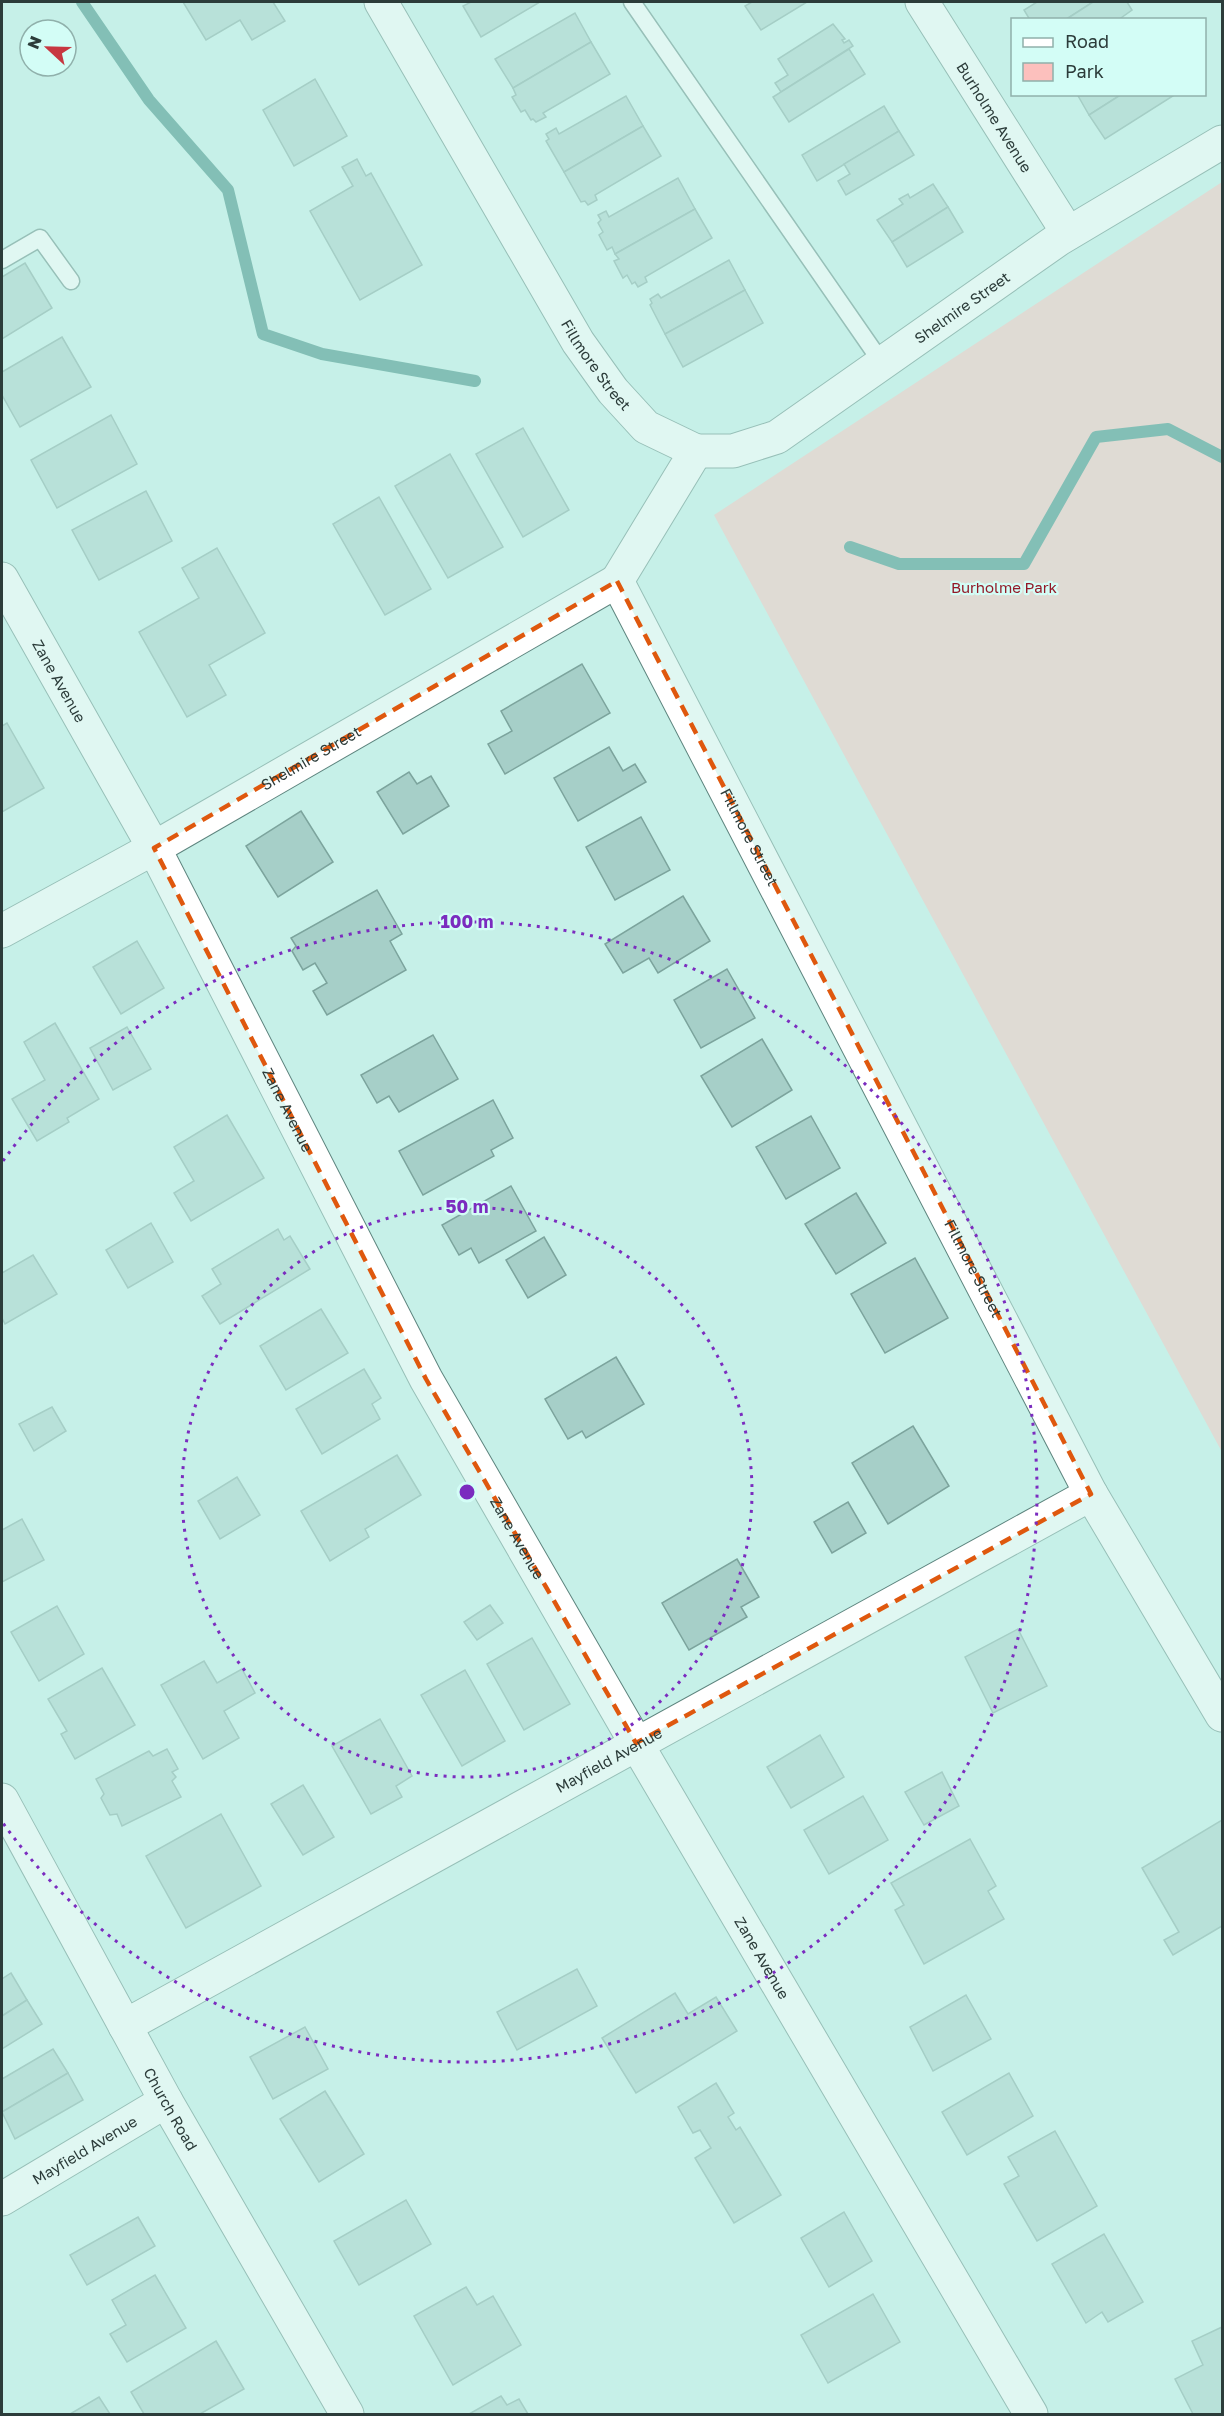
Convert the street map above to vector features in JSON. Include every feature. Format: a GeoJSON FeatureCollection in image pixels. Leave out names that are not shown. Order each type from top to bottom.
{"type":"FeatureCollection","features":[{"type":"Feature","properties":{"kind":"street","name":"Fillmore Street"},"geometry":{"type":"LineString","coordinates":[[381,2],[578,342],[613,391],[646,427],[696,451]]}},
{"type":"Feature","properties":{"kind":"street","name":"Burholme Avenue"},"geometry":{"type":"LineString","coordinates":[[922,2],[1068,233]]}},
{"type":"Feature","properties":{"kind":"street","name":"Shelmire Street"},"geometry":{"type":"LineString","coordinates":[[696,451],[733,451],[777,437],[1068,233],[1222,142]]}},
{"type":"Feature","properties":{"kind":"street"},"geometry":{"type":"LineString","coordinates":[[617,581],[696,451]]}},
{"type":"Feature","properties":{"kind":"street","name":"Zane Avenue"},"geometry":{"type":"LineString","coordinates":[[2,579],[154,848],[426,1379],[636,1743],[1030,2415]]}},
{"type":"Feature","properties":{"kind":"street","name":"Fillmore Street"},"geometry":{"type":"LineString","coordinates":[[617,581],[1091,1494],[1222,1715]]}},
{"type":"Feature","properties":{"kind":"street","name":"Shelmire Street"},"geometry":{"type":"LineString","coordinates":[[2,931],[154,848],[617,581]]}},
{"type":"Feature","properties":{"kind":"street","name":"Mayfield Avenue"},"geometry":{"type":"LineString","coordinates":[[125,2026],[1091,1494]]}},
{"type":"Feature","properties":{"kind":"street","name":"Church Road"},"geometry":{"type":"LineString","coordinates":[[2,1800],[166,2101],[347,2415]]}},
{"type":"Feature","properties":{"kind":"street","name":"Mayfield Avenue"},"geometry":{"type":"LineString","coordinates":[[2,2199],[166,2101]]}},
{"type":"Feature","properties":{"kind":"lane"},"geometry":{"type":"LineString","coordinates":[[632,2],[882,363]]}},
{"type":"Feature","properties":{"kind":"lane"},"geometry":{"type":"LineString","coordinates":[[2,260],[40,238],[71,281]]}},
{"type":"Feature","properties":{"kind":"highlighted area"},"geometry":{"type":"Polygon","coordinates":[[[617,581],[1091,1494],[636,1743],[426,1379],[154,848],[617,581]]]}},
{"type":"Feature","properties":{"kind":"green space","name":"Burholme Park"},"geometry":{"type":"Polygon","coordinates":[[[1222,182],[1222,1452],[714,515],[1222,182]]]}},
{"type":"Feature","properties":{"kind":"building"},"geometry":{"type":"Polygon","coordinates":[[[183,2],[273,2],[285,21],[252,40],[240,20],[206,40],[183,2]]]}},
{"type":"Feature","properties":{"kind":"building"},"geometry":{"type":"Polygon","coordinates":[[[471,2],[540,2],[481,37],[463,6],[471,2]]]}},
{"type":"Feature","properties":{"kind":"building"},"geometry":{"type":"Polygon","coordinates":[[[752,2],[807,2],[761,30],[745,6],[752,2]]]}},
{"type":"Feature","properties":{"kind":"building"},"geometry":{"type":"Polygon","coordinates":[[[1037,2],[1093,2],[1068,18],[1029,18],[1024,10],[1037,2]]]}},
{"type":"Feature","properties":{"kind":"building"},"geometry":{"type":"Polygon","coordinates":[[[1093,2],[1127,2],[1132,10],[1121,18],[1068,18],[1093,2]]]}},
{"type":"Feature","properties":{"kind":"building"},"geometry":{"type":"Polygon","coordinates":[[[575,13],[591,42],[513,88],[495,59],[575,13]]]}},
{"type":"Feature","properties":{"kind":"building"},"geometry":{"type":"Polygon","coordinates":[[[833,24],[845,39],[842,40],[844,43],[849,40],[853,46],[781,92],[775,83],[788,75],[778,59],[833,24]]]}},
{"type":"Feature","properties":{"kind":"building"},"geometry":{"type":"Polygon","coordinates":[[[591,42],[610,74],[543,113],[546,117],[536,122],[531,120],[525,110],[521,112],[512,97],[516,95],[513,88],[591,42]]]}},
{"type":"Feature","properties":{"kind":"building"},"geometry":{"type":"Polygon","coordinates":[[[849,49],[865,74],[789,122],[773,97],[849,49]]]}},
{"type":"Feature","properties":{"kind":"building"},"geometry":{"type":"Polygon","coordinates":[[[315,79],[347,136],[294,166],[263,110],[315,79]]]}},
{"type":"Feature","properties":{"kind":"building"},"geometry":{"type":"Polygon","coordinates":[[[626,96],[643,126],[564,172],[546,141],[549,139],[546,134],[556,128],[559,134],[626,96]]]}},
{"type":"Feature","properties":{"kind":"building"},"geometry":{"type":"Polygon","coordinates":[[[1078,96],[1119,96],[1089,115],[1078,96]]]}},
{"type":"Feature","properties":{"kind":"building"},"geometry":{"type":"Polygon","coordinates":[[[1119,96],[1173,96],[1105,139],[1089,115],[1119,96]]]}},
{"type":"Feature","properties":{"kind":"building"},"geometry":{"type":"Polygon","coordinates":[[[884,106],[899,131],[817,181],[802,155],[884,106]]]}},
{"type":"Feature","properties":{"kind":"building"},"geometry":{"type":"Polygon","coordinates":[[[643,126],[661,156],[595,195],[597,200],[588,205],[585,201],[581,202],[564,172],[643,126]]]}},
{"type":"Feature","properties":{"kind":"building"},"geometry":{"type":"Polygon","coordinates":[[[899,131],[914,155],[846,195],[838,181],[850,174],[844,164],[899,131]]]}},
{"type":"Feature","properties":{"kind":"building"},"geometry":{"type":"Polygon","coordinates":[[[357,159],[366,176],[371,173],[422,265],[360,300],[310,211],[353,186],[342,167],[357,159]]]}},
{"type":"Feature","properties":{"kind":"building"},"geometry":{"type":"Polygon","coordinates":[[[678,178],[695,209],[615,254],[612,247],[607,250],[599,235],[603,232],[598,223],[601,220],[598,215],[606,211],[609,217],[678,178]]]}},
{"type":"Feature","properties":{"kind":"building"},"geometry":{"type":"Polygon","coordinates":[[[933,184],[948,207],[892,242],[877,220],[903,204],[899,199],[908,194],[910,198],[933,184]]]}},
{"type":"Feature","properties":{"kind":"building"},"geometry":{"type":"Polygon","coordinates":[[[948,207],[963,232],[907,267],[892,242],[948,207]]]}},
{"type":"Feature","properties":{"kind":"building"},"geometry":{"type":"Polygon","coordinates":[[[695,209],[712,238],[645,277],[647,282],[638,287],[635,282],[632,284],[627,275],[623,278],[614,261],[619,259],[615,254],[695,209]]]}},
{"type":"Feature","properties":{"kind":"building"},"geometry":{"type":"Polygon","coordinates":[[[729,260],[745,290],[665,334],[650,305],[652,303],[650,299],[658,294],[661,298],[729,260]]]}},
{"type":"Feature","properties":{"kind":"building"},"geometry":{"type":"Polygon","coordinates":[[[25,263],[52,308],[2,339],[2,277],[25,263]]]}},
{"type":"Feature","properties":{"kind":"building"},"geometry":{"type":"Polygon","coordinates":[[[745,290],[763,323],[683,367],[665,334],[745,290]]]}},
{"type":"Feature","properties":{"kind":"building"},"geometry":{"type":"Polygon","coordinates":[[[62,337],[91,387],[20,427],[2,395],[2,372],[62,337]]]}},
{"type":"Feature","properties":{"kind":"building"},"geometry":{"type":"Polygon","coordinates":[[[111,415],[137,464],[57,508],[31,460],[111,415]]]}},
{"type":"Feature","properties":{"kind":"building"},"geometry":{"type":"Polygon","coordinates":[[[523,428],[569,510],[523,537],[476,454],[523,428]]]}},
{"type":"Feature","properties":{"kind":"building"},"geometry":{"type":"Polygon","coordinates":[[[450,454],[503,547],[448,578],[395,486],[450,454]]]}},
{"type":"Feature","properties":{"kind":"building"},"geometry":{"type":"Polygon","coordinates":[[[146,491],[172,541],[99,580],[72,530],[146,491]]]}},
{"type":"Feature","properties":{"kind":"building"},"geometry":{"type":"Polygon","coordinates":[[[379,497],[431,589],[385,615],[333,524],[379,497]]]}},
{"type":"Feature","properties":{"kind":"building"},"geometry":{"type":"Polygon","coordinates":[[[217,548],[265,633],[209,665],[226,695],[187,717],[139,632],[199,598],[182,568],[217,548]]]}},
{"type":"Feature","properties":{"kind":"building"},"geometry":{"type":"Polygon","coordinates":[[[582,664],[610,713],[505,774],[488,744],[512,731],[501,711],[582,664]]]}},
{"type":"Feature","properties":{"kind":"building"},"geometry":{"type":"Polygon","coordinates":[[[7,723],[44,788],[2,812],[2,726],[7,723]]]}},
{"type":"Feature","properties":{"kind":"building"},"geometry":{"type":"Polygon","coordinates":[[[609,747],[623,771],[635,764],[646,782],[578,821],[554,778],[609,747]]]}},
{"type":"Feature","properties":{"kind":"building"},"geometry":{"type":"Polygon","coordinates":[[[409,772],[417,784],[431,776],[449,806],[403,834],[377,792],[409,772]]]}},
{"type":"Feature","properties":{"kind":"building"},"geometry":{"type":"Polygon","coordinates":[[[301,811],[333,862],[278,897],[246,846],[301,811]]]}},
{"type":"Feature","properties":{"kind":"building"},"geometry":{"type":"Polygon","coordinates":[[[641,817],[670,870],[615,900],[586,847],[641,817]]]}},
{"type":"Feature","properties":{"kind":"building"},"geometry":{"type":"Polygon","coordinates":[[[377,890],[402,934],[390,941],[406,970],[327,1015],[313,991],[327,983],[315,963],[303,970],[292,951],[296,946],[291,938],[377,890]]]}},
{"type":"Feature","properties":{"kind":"building"},"geometry":{"type":"Polygon","coordinates":[[[683,896],[710,941],[658,973],[649,958],[623,973],[605,944],[683,896]]]}},
{"type":"Feature","properties":{"kind":"building"},"geometry":{"type":"Polygon","coordinates":[[[137,941],[164,988],[121,1014],[93,967],[137,941]]]}},
{"type":"Feature","properties":{"kind":"building"},"geometry":{"type":"Polygon","coordinates":[[[727,969],[755,1018],[701,1048],[674,1000],[727,969]]]}},
{"type":"Feature","properties":{"kind":"building"},"geometry":{"type":"Polygon","coordinates":[[[55,1023],[99,1099],[67,1118],[69,1122],[37,1141],[12,1099],[45,1080],[24,1042],[55,1023]]]}},
{"type":"Feature","properties":{"kind":"building"},"geometry":{"type":"Polygon","coordinates":[[[127,1027],[151,1069],[113,1090],[90,1048],[127,1027]]]}},
{"type":"Feature","properties":{"kind":"building"},"geometry":{"type":"Polygon","coordinates":[[[433,1035],[458,1079],[399,1112],[389,1096],[377,1103],[361,1075],[433,1035]]]}},
{"type":"Feature","properties":{"kind":"building"},"geometry":{"type":"Polygon","coordinates":[[[762,1039],[792,1090],[732,1127],[701,1076],[762,1039]]]}},
{"type":"Feature","properties":{"kind":"building"},"geometry":{"type":"Polygon","coordinates":[[[493,1100],[513,1138],[491,1150],[494,1156],[423,1195],[399,1151],[493,1100]]]}},
{"type":"Feature","properties":{"kind":"building"},"geometry":{"type":"Polygon","coordinates":[[[227,1115],[264,1178],[191,1221],[174,1193],[194,1181],[174,1147],[227,1115]]]}},
{"type":"Feature","properties":{"kind":"building"},"geometry":{"type":"Polygon","coordinates":[[[811,1116],[840,1168],[786,1199],[756,1147],[811,1116]]]}},
{"type":"Feature","properties":{"kind":"building"},"geometry":{"type":"Polygon","coordinates":[[[511,1186],[536,1231],[479,1263],[471,1248],[459,1255],[442,1225],[511,1186]]]}},
{"type":"Feature","properties":{"kind":"building"},"geometry":{"type":"Polygon","coordinates":[[[856,1193],[886,1243],[836,1274],[805,1224],[856,1193]]]}},
{"type":"Feature","properties":{"kind":"building"},"geometry":{"type":"Polygon","coordinates":[[[151,1223],[173,1262],[128,1288],[106,1250],[151,1223]]]}},
{"type":"Feature","properties":{"kind":"building"},"geometry":{"type":"Polygon","coordinates":[[[278,1229],[284,1240],[290,1236],[310,1269],[220,1324],[202,1296],[221,1284],[212,1269],[278,1229]]]}},
{"type":"Feature","properties":{"kind":"building"},"geometry":{"type":"Polygon","coordinates":[[[544,1237],[566,1275],[528,1298],[506,1260],[544,1237]]]}},
{"type":"Feature","properties":{"kind":"building"},"geometry":{"type":"Polygon","coordinates":[[[33,1255],[57,1294],[5,1324],[2,1318],[2,1273],[33,1255]]]}},
{"type":"Feature","properties":{"kind":"building"},"geometry":{"type":"Polygon","coordinates":[[[915,1258],[948,1318],[885,1353],[851,1294],[915,1258]]]}},
{"type":"Feature","properties":{"kind":"building"},"geometry":{"type":"Polygon","coordinates":[[[321,1309],[348,1353],[286,1390],[260,1346],[321,1309]]]}},
{"type":"Feature","properties":{"kind":"building"},"geometry":{"type":"Polygon","coordinates":[[[616,1357],[644,1404],[586,1438],[582,1431],[568,1439],[545,1399],[616,1357]]]}},
{"type":"Feature","properties":{"kind":"building"},"geometry":{"type":"Polygon","coordinates":[[[364,1369],[381,1398],[372,1404],[380,1419],[322,1454],[296,1409],[364,1369]]]}},
{"type":"Feature","properties":{"kind":"building"},"geometry":{"type":"Polygon","coordinates":[[[52,1407],[66,1431],[34,1451],[19,1424],[52,1407]]]}},
{"type":"Feature","properties":{"kind":"building"},"geometry":{"type":"Polygon","coordinates":[[[913,1426],[949,1486],[888,1524],[852,1463],[913,1426]]]}},
{"type":"Feature","properties":{"kind":"building"},"geometry":{"type":"Polygon","coordinates":[[[397,1455],[421,1495],[365,1529],[369,1537],[330,1561],[301,1511],[397,1455]]]}},
{"type":"Feature","properties":{"kind":"building"},"geometry":{"type":"Polygon","coordinates":[[[237,1477],[260,1515],[220,1539],[198,1501],[237,1477]]]}},
{"type":"Feature","properties":{"kind":"building"},"geometry":{"type":"Polygon","coordinates":[[[848,1502],[866,1533],[832,1553],[814,1522],[848,1502]]]}},
{"type":"Feature","properties":{"kind":"building"},"geometry":{"type":"Polygon","coordinates":[[[22,1519],[44,1560],[2,1582],[2,1530],[22,1519]]]}},
{"type":"Feature","properties":{"kind":"building"},"geometry":{"type":"Polygon","coordinates":[[[737,1559],[759,1597],[741,1607],[747,1617],[689,1650],[662,1603],[737,1559]]]}},
{"type":"Feature","properties":{"kind":"building"},"geometry":{"type":"Polygon","coordinates":[[[490,1605],[503,1623],[477,1640],[464,1622],[490,1605]]]}},
{"type":"Feature","properties":{"kind":"building"},"geometry":{"type":"Polygon","coordinates":[[[57,1606],[84,1654],[39,1681],[11,1632],[57,1606]]]}},
{"type":"Feature","properties":{"kind":"building"},"geometry":{"type":"Polygon","coordinates":[[[1018,1629],[1047,1686],[993,1713],[965,1657],[1018,1629]]]}},
{"type":"Feature","properties":{"kind":"building"},"geometry":{"type":"Polygon","coordinates":[[[532,1638],[570,1704],[524,1730],[487,1664],[532,1638]]]}},
{"type":"Feature","properties":{"kind":"building"},"geometry":{"type":"Polygon","coordinates":[[[204,1661],[217,1683],[242,1669],[255,1693],[224,1711],[239,1738],[203,1759],[161,1685],[204,1661]]]}},
{"type":"Feature","properties":{"kind":"building"},"geometry":{"type":"Polygon","coordinates":[[[102,1668],[135,1725],[75,1759],[61,1734],[67,1731],[48,1699],[102,1668]]]}},
{"type":"Feature","properties":{"kind":"building"},"geometry":{"type":"Polygon","coordinates":[[[465,1670],[505,1741],[462,1766],[421,1695],[465,1670]]]}},
{"type":"Feature","properties":{"kind":"building"},"geometry":{"type":"Polygon","coordinates":[[[380,1719],[412,1776],[396,1786],[402,1797],[371,1814],[332,1746],[380,1719]]]}},
{"type":"Feature","properties":{"kind":"building"},"geometry":{"type":"Polygon","coordinates":[[[820,1735],[844,1777],[791,1808],[767,1767],[820,1735]]]}},
{"type":"Feature","properties":{"kind":"building"},"geometry":{"type":"Polygon","coordinates":[[[167,1749],[178,1769],[172,1772],[176,1777],[172,1781],[181,1797],[122,1826],[117,1814],[110,1815],[101,1798],[104,1794],[96,1779],[149,1751],[153,1756],[167,1749]]]}},
{"type":"Feature","properties":{"kind":"building"},"geometry":{"type":"Polygon","coordinates":[[[942,1772],[959,1806],[924,1825],[905,1792],[942,1772]]]}},
{"type":"Feature","properties":{"kind":"building"},"geometry":{"type":"Polygon","coordinates":[[[303,1785],[334,1837],[303,1855],[271,1804],[303,1785]]]}},
{"type":"Feature","properties":{"kind":"building"},"geometry":{"type":"Polygon","coordinates":[[[863,1796],[888,1840],[829,1874],[804,1830],[863,1796]]]}},
{"type":"Feature","properties":{"kind":"building"},"geometry":{"type":"Polygon","coordinates":[[[221,1814],[261,1886],[186,1928],[146,1856],[221,1814]]]}},
{"type":"Feature","properties":{"kind":"building"},"geometry":{"type":"Polygon","coordinates":[[[1222,1820],[1222,1926],[1173,1955],[1164,1940],[1179,1932],[1142,1868],[1222,1820]]]}},
{"type":"Feature","properties":{"kind":"building"},"geometry":{"type":"Polygon","coordinates":[[[970,1839],[996,1886],[988,1891],[1004,1919],[924,1964],[895,1910],[904,1905],[891,1883],[970,1839]]]}},
{"type":"Feature","properties":{"kind":"building"},"geometry":{"type":"Polygon","coordinates":[[[577,1969],[597,2006],[517,2050],[497,2012],[577,1969]]]}},
{"type":"Feature","properties":{"kind":"building"},"geometry":{"type":"Polygon","coordinates":[[[11,1973],[27,2000],[2,2016],[2,1979],[11,1973]]]}},
{"type":"Feature","properties":{"kind":"building"},"geometry":{"type":"Polygon","coordinates":[[[675,1993],[688,2014],[716,1997],[737,2031],[636,2093],[602,2038],[675,1993]]]}},
{"type":"Feature","properties":{"kind":"building"},"geometry":{"type":"Polygon","coordinates":[[[966,1995],[991,2039],[933,2071],[910,2027],[966,1995]]]}},
{"type":"Feature","properties":{"kind":"building"},"geometry":{"type":"Polygon","coordinates":[[[27,2000],[42,2024],[2,2049],[2,2016],[27,2000]]]}},
{"type":"Feature","properties":{"kind":"building"},"geometry":{"type":"Polygon","coordinates":[[[305,2027],[328,2069],[273,2099],[250,2057],[305,2027]]]}},
{"type":"Feature","properties":{"kind":"building"},"geometry":{"type":"Polygon","coordinates":[[[53,2049],[68,2073],[2,2112],[2,2079],[53,2049]]]}},
{"type":"Feature","properties":{"kind":"building"},"geometry":{"type":"Polygon","coordinates":[[[68,2073],[83,2100],[15,2139],[2,2112],[68,2073]]]}},
{"type":"Feature","properties":{"kind":"building"},"geometry":{"type":"Polygon","coordinates":[[[1009,2073],[1033,2116],[967,2155],[942,2112],[1009,2073]]]}},
{"type":"Feature","properties":{"kind":"building"},"geometry":{"type":"Polygon","coordinates":[[[716,2083],[734,2113],[728,2117],[736,2130],[740,2127],[781,2195],[734,2223],[695,2158],[711,2148],[700,2130],[693,2133],[678,2107],[716,2083]]]}},
{"type":"Feature","properties":{"kind":"building"},"geometry":{"type":"Polygon","coordinates":[[[325,2091],[364,2154],[319,2182],[280,2119],[325,2091]]]}},
{"type":"Feature","properties":{"kind":"building"},"geometry":{"type":"Polygon","coordinates":[[[1055,2131],[1097,2206],[1037,2241],[1004,2184],[1019,2176],[1008,2157],[1055,2131]]]}},
{"type":"Feature","properties":{"kind":"building"},"geometry":{"type":"Polygon","coordinates":[[[406,2200],[431,2244],[359,2285],[334,2241],[406,2200]]]}},
{"type":"Feature","properties":{"kind":"building"},"geometry":{"type":"Polygon","coordinates":[[[844,2212],[872,2261],[829,2287],[801,2238],[844,2212]]]}},
{"type":"Feature","properties":{"kind":"building"},"geometry":{"type":"Polygon","coordinates":[[[138,2217],[155,2246],[87,2285],[70,2255],[138,2217]]]}},
{"type":"Feature","properties":{"kind":"building"},"geometry":{"type":"Polygon","coordinates":[[[1104,2234],[1143,2302],[1108,2322],[1102,2312],[1086,2323],[1052,2264],[1104,2234]]]}},
{"type":"Feature","properties":{"kind":"building"},"geometry":{"type":"Polygon","coordinates":[[[155,2275],[186,2328],[127,2362],[110,2334],[126,2325],[112,2300],[155,2275]]]}},
{"type":"Feature","properties":{"kind":"building"},"geometry":{"type":"Polygon","coordinates":[[[466,2287],[477,2305],[493,2296],[521,2345],[453,2385],[414,2316],[466,2287]]]}},
{"type":"Feature","properties":{"kind":"building"},"geometry":{"type":"Polygon","coordinates":[[[873,2294],[900,2342],[828,2383],[801,2335],[873,2294]]]}},
{"type":"Feature","properties":{"kind":"building"},"geometry":{"type":"Polygon","coordinates":[[[1222,2327],[1222,2414],[1193,2414],[1175,2379],[1203,2365],[1192,2341],[1222,2327]]]}},
{"type":"Feature","properties":{"kind":"building"},"geometry":{"type":"Polygon","coordinates":[[[216,2341],[244,2389],[200,2414],[144,2414],[131,2392],[216,2341]]]}},
{"type":"Feature","properties":{"kind":"building"},"geometry":{"type":"Polygon","coordinates":[[[501,2396],[507,2405],[519,2399],[528,2414],[469,2414],[501,2396]]]}},
{"type":"Feature","properties":{"kind":"building"},"geometry":{"type":"Polygon","coordinates":[[[99,2397],[110,2414],[70,2414],[99,2397]]]}},
{"type":"Feature","properties":{"kind":"waterway"},"geometry":{"type":"LineString","coordinates":[[82,2],[149,100],[228,190],[263,334],[322,354],[475,381]]}},
{"type":"Feature","properties":{"kind":"waterway"},"geometry":{"type":"LineString","coordinates":[[850,547],[899,564],[1024,564],[1096,437],[1168,429],[1222,457]]}}]}
